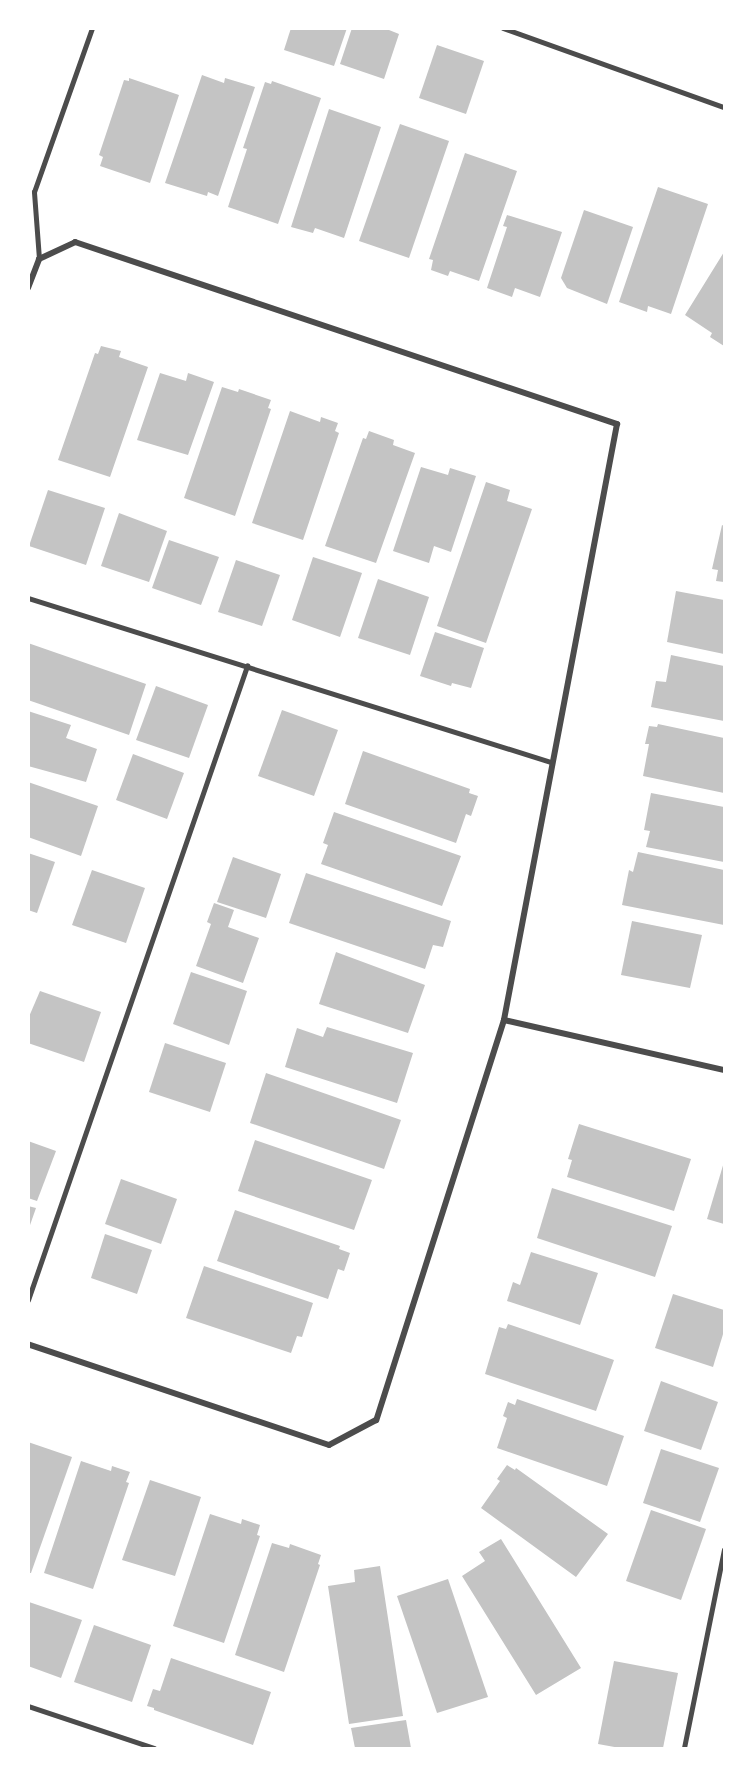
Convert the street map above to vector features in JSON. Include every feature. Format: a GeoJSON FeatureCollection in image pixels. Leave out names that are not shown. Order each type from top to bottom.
{"type":"FeatureCollection","features":[{"type":"Feature","properties":{"kind":"street"},"geometry":{"type":"LineString","coordinates":[[28,288],[39,259],[75,242],[617,424],[551,762],[504,1020],[376,1419],[329,1445],[28,1344]]}},
{"type":"Feature","properties":{"kind":"street"},"geometry":{"type":"LineString","coordinates":[[504,1020],[724,1070]]}},
{"type":"Feature","properties":{"kind":"lane"},"geometry":{"type":"LineString","coordinates":[[39,259],[34,192],[92,28]]}},
{"type":"Feature","properties":{"kind":"lane"},"geometry":{"type":"LineString","coordinates":[[503,28],[724,107]]}},
{"type":"Feature","properties":{"kind":"lane"},"geometry":{"type":"LineString","coordinates":[[28,598],[551,762]]}},
{"type":"Feature","properties":{"kind":"lane"},"geometry":{"type":"LineString","coordinates":[[28,1300],[247,666]]}},
{"type":"Feature","properties":{"kind":"lane"},"geometry":{"type":"LineString","coordinates":[[684,1749],[724,1550]]}},
{"type":"Feature","properties":{"kind":"lane"},"geometry":{"type":"LineString","coordinates":[[28,1706],[154,1749]]}},
{"type":"Feature","properties":{"kind":"building"},"geometry":{"type":"Polygon","coordinates":[[[291,28],[347,28],[334,66],[284,50],[291,28]]]}},
{"type":"Feature","properties":{"kind":"building"},"geometry":{"type":"Polygon","coordinates":[[[352,28],[384,28],[399,34],[384,79],[340,64],[352,28]]]}},
{"type":"Feature","properties":{"kind":"building"},"geometry":{"type":"Polygon","coordinates":[[[437,45],[484,61],[466,114],[419,98],[437,45]]]}},
{"type":"Feature","properties":{"kind":"building"},"geometry":{"type":"Polygon","coordinates":[[[202,75],[224,83],[225,78],[255,87],[218,196],[208,192],[207,196],[165,183],[202,75]]]}},
{"type":"Feature","properties":{"kind":"building"},"geometry":{"type":"Polygon","coordinates":[[[129,78],[179,95],[150,183],[100,166],[103,157],[99,155],[124,80],[129,81],[129,78]]]}},
{"type":"Feature","properties":{"kind":"building"},"geometry":{"type":"Polygon","coordinates":[[[272,81],[321,98],[278,224],[228,207],[247,149],[243,148],[265,82],[271,84],[272,81]]]}},
{"type":"Feature","properties":{"kind":"building"},"geometry":{"type":"Polygon","coordinates":[[[329,109],[381,127],[344,238],[315,228],[313,233],[291,227],[329,109]]]}},
{"type":"Feature","properties":{"kind":"building"},"geometry":{"type":"Polygon","coordinates":[[[400,124],[449,141],[409,258],[359,241],[400,124]]]}},
{"type":"Feature","properties":{"kind":"building"},"geometry":{"type":"Polygon","coordinates":[[[465,153],[517,171],[479,281],[450,271],[448,276],[431,270],[433,260],[429,259],[465,153]]]}},
{"type":"Feature","properties":{"kind":"building"},"geometry":{"type":"Polygon","coordinates":[[[658,187],[708,204],[671,314],[648,306],[647,312],[619,302],[658,187]]]}},
{"type":"Feature","properties":{"kind":"building"},"geometry":{"type":"Polygon","coordinates":[[[584,210],[633,227],[607,304],[567,288],[561,278],[584,210]]]}},
{"type":"Feature","properties":{"kind":"building"},"geometry":{"type":"Polygon","coordinates":[[[507,215],[562,232],[540,297],[515,288],[512,297],[487,288],[507,227],[503,226],[507,215]]]}},
{"type":"Feature","properties":{"kind":"building"},"geometry":{"type":"Polygon","coordinates":[[[724,252],[724,346],[710,337],[712,333],[685,315],[724,252]]]}},
{"type":"Feature","properties":{"kind":"building"},"geometry":{"type":"Polygon","coordinates":[[[101,346],[121,351],[119,357],[148,367],[110,477],[58,460],[95,353],[98,354],[101,346]]]}},
{"type":"Feature","properties":{"kind":"building"},"geometry":{"type":"Polygon","coordinates":[[[160,373],[186,381],[188,373],[214,382],[188,455],[137,440],[160,373]]]}},
{"type":"Feature","properties":{"kind":"building"},"geometry":{"type":"Polygon","coordinates":[[[222,387],[238,392],[239,389],[271,400],[268,408],[271,409],[235,516],[184,498],[222,387]]]}},
{"type":"Feature","properties":{"kind":"building"},"geometry":{"type":"Polygon","coordinates":[[[290,411],[320,422],[321,417],[338,423],[335,431],[339,433],[303,540],[252,523],[290,411]]]}},
{"type":"Feature","properties":{"kind":"building"},"geometry":{"type":"Polygon","coordinates":[[[369,431],[394,440],[393,445],[415,453],[376,563],[325,546],[363,438],[366,439],[369,431]]]}},
{"type":"Feature","properties":{"kind":"building"},"geometry":{"type":"Polygon","coordinates":[[[421,467],[448,475],[450,468],[476,476],[451,552],[434,546],[429,563],[393,551],[421,467]]]}},
{"type":"Feature","properties":{"kind":"building"},"geometry":{"type":"Polygon","coordinates":[[[486,482],[510,490],[507,501],[532,509],[486,643],[437,626],[486,482]]]}},
{"type":"Feature","properties":{"kind":"building"},"geometry":{"type":"Polygon","coordinates":[[[48,490],[105,508],[86,565],[29,546],[48,490]]]}},
{"type":"Feature","properties":{"kind":"building"},"geometry":{"type":"Polygon","coordinates":[[[119,513],[167,531],[149,582],[101,566],[119,513]]]}},
{"type":"Feature","properties":{"kind":"building"},"geometry":{"type":"Polygon","coordinates":[[[722,525],[724,526],[724,582],[716,581],[718,570],[712,569],[722,525]]]}},
{"type":"Feature","properties":{"kind":"building"},"geometry":{"type":"Polygon","coordinates":[[[169,540],[219,557],[201,605],[152,588],[169,540]]]}},
{"type":"Feature","properties":{"kind":"building"},"geometry":{"type":"Polygon","coordinates":[[[313,557],[362,573],[340,637],[292,620],[313,557]]]}},
{"type":"Feature","properties":{"kind":"building"},"geometry":{"type":"Polygon","coordinates":[[[236,560],[280,575],[262,626],[218,612],[236,560]]]}},
{"type":"Feature","properties":{"kind":"building"},"geometry":{"type":"Polygon","coordinates":[[[378,579],[429,597],[410,655],[358,638],[378,579]]]}},
{"type":"Feature","properties":{"kind":"building"},"geometry":{"type":"Polygon","coordinates":[[[676,591],[724,600],[724,654],[667,642],[676,591]]]}},
{"type":"Feature","properties":{"kind":"building"},"geometry":{"type":"Polygon","coordinates":[[[435,632],[484,648],[471,688],[452,683],[451,686],[420,676],[435,632]]]}},
{"type":"Feature","properties":{"kind":"building"},"geometry":{"type":"Polygon","coordinates":[[[28,643],[146,684],[129,735],[28,700],[28,643]]]}},
{"type":"Feature","properties":{"kind":"building"},"geometry":{"type":"Polygon","coordinates":[[[671,655],[724,666],[724,721],[651,707],[656,681],[666,682],[671,655]]]}},
{"type":"Feature","properties":{"kind":"building"},"geometry":{"type":"Polygon","coordinates":[[[156,686],[208,705],[189,758],[136,740],[156,686]]]}},
{"type":"Feature","properties":{"kind":"building"},"geometry":{"type":"Polygon","coordinates":[[[282,710],[338,730],[314,796],[258,776],[282,710]]]}},
{"type":"Feature","properties":{"kind":"building"},"geometry":{"type":"Polygon","coordinates":[[[28,711],[71,725],[66,738],[97,749],[86,782],[28,766],[28,711]]]}},
{"type":"Feature","properties":{"kind":"building"},"geometry":{"type":"Polygon","coordinates":[[[658,724],[724,738],[724,793],[643,776],[649,744],[645,744],[649,726],[657,727],[658,724]]]}},
{"type":"Feature","properties":{"kind":"building"},"geometry":{"type":"Polygon","coordinates":[[[363,751],[470,789],[469,793],[478,796],[471,816],[466,814],[456,843],[345,804],[363,751]]]}},
{"type":"Feature","properties":{"kind":"building"},"geometry":{"type":"Polygon","coordinates":[[[133,754],[184,773],[167,819],[116,800],[133,754]]]}},
{"type":"Feature","properties":{"kind":"building"},"geometry":{"type":"Polygon","coordinates":[[[28,782],[98,806],[81,856],[28,837],[28,782]]]}},
{"type":"Feature","properties":{"kind":"building"},"geometry":{"type":"Polygon","coordinates":[[[651,793],[724,807],[724,862],[646,847],[650,831],[644,830],[651,793]]]}},
{"type":"Feature","properties":{"kind":"building"},"geometry":{"type":"Polygon","coordinates":[[[334,812],[461,856],[442,906],[321,864],[328,845],[323,843],[334,812]]]}},
{"type":"Feature","properties":{"kind":"building"},"geometry":{"type":"Polygon","coordinates":[[[638,852],[724,870],[724,925],[622,905],[629,870],[633,872],[638,852]]]}},
{"type":"Feature","properties":{"kind":"building"},"geometry":{"type":"Polygon","coordinates":[[[28,853],[55,862],[37,913],[28,910],[28,853]]]}},
{"type":"Feature","properties":{"kind":"building"},"geometry":{"type":"Polygon","coordinates":[[[233,857],[281,874],[266,918],[217,902],[233,857]]]}},
{"type":"Feature","properties":{"kind":"building"},"geometry":{"type":"Polygon","coordinates":[[[92,870],[145,888],[126,943],[72,925],[92,870]]]}},
{"type":"Feature","properties":{"kind":"building"},"geometry":{"type":"Polygon","coordinates":[[[306,873],[451,921],[443,947],[433,945],[425,969],[289,923],[306,873]]]}},
{"type":"Feature","properties":{"kind":"building"},"geometry":{"type":"Polygon","coordinates":[[[214,903],[234,910],[228,927],[259,938],[243,983],[196,966],[211,924],[207,922],[214,903]]]}},
{"type":"Feature","properties":{"kind":"building"},"geometry":{"type":"Polygon","coordinates":[[[632,921],[702,935],[690,988],[621,975],[632,921]]]}},
{"type":"Feature","properties":{"kind":"building"},"geometry":{"type":"Polygon","coordinates":[[[336,952],[425,985],[408,1033],[319,1004],[336,952]]]}},
{"type":"Feature","properties":{"kind":"building"},"geometry":{"type":"Polygon","coordinates":[[[191,972],[247,991],[229,1045],[173,1024],[191,972]]]}},
{"type":"Feature","properties":{"kind":"building"},"geometry":{"type":"Polygon","coordinates":[[[40,991],[101,1012],[84,1062],[28,1043],[28,1019],[40,991]]]}},
{"type":"Feature","properties":{"kind":"building"},"geometry":{"type":"Polygon","coordinates":[[[327,1027],[413,1053],[397,1103],[285,1067],[297,1028],[323,1037],[327,1027]]]}},
{"type":"Feature","properties":{"kind":"building"},"geometry":{"type":"Polygon","coordinates":[[[165,1043],[226,1063],[210,1112],[149,1092],[165,1043]]]}},
{"type":"Feature","properties":{"kind":"building"},"geometry":{"type":"Polygon","coordinates":[[[266,1073],[401,1120],[384,1169],[250,1123],[266,1073]]]}},
{"type":"Feature","properties":{"kind":"building"},"geometry":{"type":"Polygon","coordinates":[[[579,1124],[691,1159],[674,1211],[567,1177],[572,1160],[568,1159],[579,1124]]]}},
{"type":"Feature","properties":{"kind":"building"},"geometry":{"type":"Polygon","coordinates":[[[255,1140],[372,1180],[354,1230],[238,1191],[255,1140]]]}},
{"type":"Feature","properties":{"kind":"building"},"geometry":{"type":"Polygon","coordinates":[[[28,1141],[56,1151],[37,1201],[28,1198],[28,1141]]]}},
{"type":"Feature","properties":{"kind":"building"},"geometry":{"type":"Polygon","coordinates":[[[724,1162],[724,1224],[707,1219],[724,1162]]]}},
{"type":"Feature","properties":{"kind":"building"},"geometry":{"type":"Polygon","coordinates":[[[121,1179],[177,1199],[161,1244],[105,1224],[121,1179]]]}},
{"type":"Feature","properties":{"kind":"building"},"geometry":{"type":"Polygon","coordinates":[[[552,1188],[672,1226],[655,1277],[537,1238],[552,1188]]]}},
{"type":"Feature","properties":{"kind":"building"},"geometry":{"type":"Polygon","coordinates":[[[28,1206],[36,1208],[29,1228],[28,1228],[28,1206]]]}},
{"type":"Feature","properties":{"kind":"building"},"geometry":{"type":"Polygon","coordinates":[[[235,1210],[340,1246],[339,1249],[350,1253],[344,1271],[338,1269],[328,1299],[217,1261],[235,1210]]]}},
{"type":"Feature","properties":{"kind":"building"},"geometry":{"type":"Polygon","coordinates":[[[105,1234],[152,1250],[137,1294],[91,1278],[105,1234]]]}},
{"type":"Feature","properties":{"kind":"building"},"geometry":{"type":"Polygon","coordinates":[[[531,1252],[598,1273],[580,1325],[507,1301],[513,1282],[520,1285],[531,1252]]]}},
{"type":"Feature","properties":{"kind":"building"},"geometry":{"type":"Polygon","coordinates":[[[204,1266],[313,1303],[302,1337],[297,1336],[291,1353],[186,1318],[204,1266]]]}},
{"type":"Feature","properties":{"kind":"building"},"geometry":{"type":"Polygon","coordinates":[[[673,1294],[724,1310],[724,1331],[713,1367],[655,1348],[673,1294]]]}},
{"type":"Feature","properties":{"kind":"building"},"geometry":{"type":"Polygon","coordinates":[[[508,1324],[614,1360],[596,1411],[485,1374],[499,1327],[506,1329],[508,1324]]]}},
{"type":"Feature","properties":{"kind":"building"},"geometry":{"type":"Polygon","coordinates":[[[661,1381],[718,1402],[701,1450],[644,1431],[661,1381]]]}},
{"type":"Feature","properties":{"kind":"building"},"geometry":{"type":"Polygon","coordinates":[[[517,1399],[624,1436],[607,1486],[497,1448],[507,1418],[503,1416],[508,1402],[515,1405],[517,1399]]]}},
{"type":"Feature","properties":{"kind":"building"},"geometry":{"type":"Polygon","coordinates":[[[28,1442],[72,1457],[31,1573],[28,1573],[28,1442]]]}},
{"type":"Feature","properties":{"kind":"building"},"geometry":{"type":"Polygon","coordinates":[[[661,1449],[719,1468],[700,1522],[643,1503],[661,1449]]]}},
{"type":"Feature","properties":{"kind":"building"},"geometry":{"type":"Polygon","coordinates":[[[81,1461],[111,1471],[112,1466],[130,1472],[126,1482],[129,1483],[93,1589],[44,1573],[81,1461]]]}},
{"type":"Feature","properties":{"kind":"building"},"geometry":{"type":"Polygon","coordinates":[[[507,1465],[515,1470],[516,1468],[608,1534],[576,1577],[481,1508],[500,1481],[497,1479],[507,1465]]]}},
{"type":"Feature","properties":{"kind":"building"},"geometry":{"type":"Polygon","coordinates":[[[150,1480],[201,1497],[175,1576],[122,1560],[150,1480]]]}},
{"type":"Feature","properties":{"kind":"building"},"geometry":{"type":"Polygon","coordinates":[[[651,1510],[706,1529],[681,1600],[626,1581],[651,1510]]]}},
{"type":"Feature","properties":{"kind":"building"},"geometry":{"type":"Polygon","coordinates":[[[210,1514],[241,1524],[242,1519],[260,1525],[257,1535],[260,1536],[224,1643],[173,1626],[210,1514]]]}},
{"type":"Feature","properties":{"kind":"building"},"geometry":{"type":"Polygon","coordinates":[[[501,1539],[581,1668],[536,1695],[462,1576],[485,1561],[479,1552],[501,1539]]]}},
{"type":"Feature","properties":{"kind":"building"},"geometry":{"type":"Polygon","coordinates":[[[272,1543],[289,1548],[290,1544],[321,1555],[318,1564],[320,1565],[284,1672],[235,1655],[272,1543]]]}},
{"type":"Feature","properties":{"kind":"building"},"geometry":{"type":"Polygon","coordinates":[[[380,1566],[403,1716],[349,1724],[328,1586],[355,1582],[354,1570],[380,1566]]]}},
{"type":"Feature","properties":{"kind":"building"},"geometry":{"type":"Polygon","coordinates":[[[448,1579],[488,1697],[437,1713],[397,1596],[448,1579]]]}},
{"type":"Feature","properties":{"kind":"building"},"geometry":{"type":"Polygon","coordinates":[[[29,1602],[82,1620],[61,1678],[28,1666],[29,1602]]]}},
{"type":"Feature","properties":{"kind":"building"},"geometry":{"type":"Polygon","coordinates":[[[94,1625],[151,1645],[132,1702],[74,1682],[94,1625]]]}},
{"type":"Feature","properties":{"kind":"building"},"geometry":{"type":"Polygon","coordinates":[[[171,1658],[271,1692],[253,1745],[147,1706],[153,1689],[160,1691],[171,1658]]]}},
{"type":"Feature","properties":{"kind":"building"},"geometry":{"type":"Polygon","coordinates":[[[614,1661],[678,1673],[663,1748],[620,1748],[598,1744],[614,1661]]]}},
{"type":"Feature","properties":{"kind":"building"},"geometry":{"type":"Polygon","coordinates":[[[406,1720],[411,1748],[355,1748],[351,1728],[406,1720]]]}}]}
